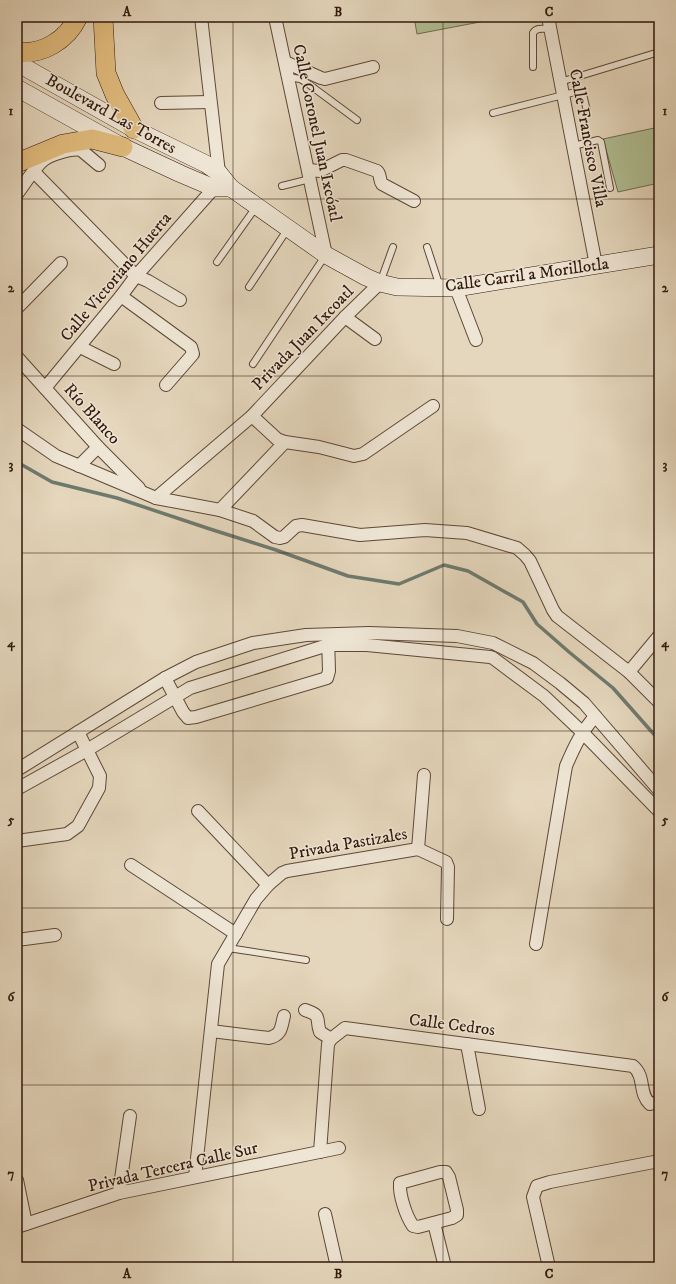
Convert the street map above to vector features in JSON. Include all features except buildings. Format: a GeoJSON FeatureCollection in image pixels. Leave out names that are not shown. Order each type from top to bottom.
{"type":"FeatureCollection","features":[{"type":"Feature","properties":{"kind":"main road"},"geometry":{"type":"LineString","coordinates":[[17,52],[35,52],[54,44],[69,32],[78,17]]}},
{"type":"Feature","properties":{"kind":"main road"},"geometry":{"type":"LineString","coordinates":[[103,17],[106,73],[115,95],[134,129]]}},
{"type":"Feature","properties":{"kind":"main road"},"geometry":{"type":"LineString","coordinates":[[17,163],[63,144],[92,139],[123,147]]}},
{"type":"Feature","properties":{"kind":"street"},"geometry":{"type":"LineString","coordinates":[[201,17],[210,102],[213,175]]}},
{"type":"Feature","properties":{"kind":"street","name":"Calle Coronel Juan Ixcóatl"},"geometry":{"type":"LineString","coordinates":[[275,17],[326,255]]}},
{"type":"Feature","properties":{"kind":"street","name":"Calle Francisco Villa"},"geometry":{"type":"LineString","coordinates":[[549,23],[596,265]]}},
{"type":"Feature","properties":{"kind":"street"},"geometry":{"type":"LineString","coordinates":[[285,62],[325,79],[373,66]]}},
{"type":"Feature","properties":{"kind":"street","name":"Boulevard Las Torres"},"geometry":{"type":"LineString","coordinates":[[17,63],[213,175]]}},
{"type":"Feature","properties":{"kind":"street","name":"Boulevard Las Torres"},"geometry":{"type":"LineString","coordinates":[[17,88],[123,147],[196,181],[213,175]]}},
{"type":"Feature","properties":{"kind":"street"},"geometry":{"type":"LineString","coordinates":[[161,104],[210,102]]}},
{"type":"Feature","properties":{"kind":"street"},"geometry":{"type":"LineString","coordinates":[[17,194],[44,159],[61,152],[77,149],[81,150],[99,165]]}},
{"type":"Feature","properties":{"kind":"street"},"geometry":{"type":"LineString","coordinates":[[309,174],[320,171],[342,160],[346,160],[377,171],[382,184],[414,201]]}},
{"type":"Feature","properties":{"kind":"street"},"geometry":{"type":"LineString","coordinates":[[34,172],[136,276],[148,280],[180,300]]}},
{"type":"Feature","properties":{"kind":"street","name":"Calle Carril a Morillotla"},"geometry":{"type":"LineString","coordinates":[[213,175],[256,207],[326,255],[366,277],[380,283],[397,287],[448,288],[659,255]]}},
{"type":"Feature","properties":{"kind":"street","name":"Calle Victoriano Huerta"},"geometry":{"type":"LineString","coordinates":[[45,388],[121,296],[213,175]]}},
{"type":"Feature","properties":{"kind":"street"},"geometry":{"type":"LineString","coordinates":[[17,306],[18,307],[61,263]]}},
{"type":"Feature","properties":{"kind":"street","name":"Privada Juan Ixcoatl"},"geometry":{"type":"LineString","coordinates":[[156,498],[252,416],[380,283]]}},
{"type":"Feature","properties":{"kind":"street"},"geometry":{"type":"LineString","coordinates":[[448,288],[476,340]]}},
{"type":"Feature","properties":{"kind":"street"},"geometry":{"type":"LineString","coordinates":[[121,296],[191,347],[193,354],[166,385]]}},
{"type":"Feature","properties":{"kind":"street"},"geometry":{"type":"LineString","coordinates":[[345,318],[375,339]]}},
{"type":"Feature","properties":{"kind":"street"},"geometry":{"type":"LineString","coordinates":[[80,347],[114,364]]}},
{"type":"Feature","properties":{"kind":"street","name":"Río Blanco"},"geometry":{"type":"LineString","coordinates":[[17,357],[98,447],[144,493]]}},
{"type":"Feature","properties":{"kind":"street","name":"Privada Juan Ixcoatl"},"geometry":{"type":"LineString","coordinates":[[252,416],[277,439],[285,442],[319,447],[354,456],[363,454],[433,406]]}},
{"type":"Feature","properties":{"kind":"street"},"geometry":{"type":"LineString","coordinates":[[17,429],[56,456],[79,466],[156,498],[220,510],[253,521],[275,537],[284,537],[296,526],[302,525],[360,535],[425,530],[467,533],[517,548],[526,554],[557,616],[629,672],[659,702]]}},
{"type":"Feature","properties":{"kind":"street"},"geometry":{"type":"LineString","coordinates":[[220,510],[285,442]]}},
{"type":"Feature","properties":{"kind":"street"},"geometry":{"type":"LineString","coordinates":[[79,466],[98,447]]}},
{"type":"Feature","properties":{"kind":"street"},"geometry":{"type":"LineString","coordinates":[[17,790],[190,688],[328,639],[369,633],[457,636],[493,643],[533,663],[560,683],[595,716],[659,790]]}},
{"type":"Feature","properties":{"kind":"street"},"geometry":{"type":"LineString","coordinates":[[17,770],[164,678],[196,662],[253,643],[306,635],[367,645],[490,657],[519,676],[544,696],[582,732],[659,811]]}},
{"type":"Feature","properties":{"kind":"street"},"geometry":{"type":"LineString","coordinates":[[629,672],[659,636]]}},
{"type":"Feature","properties":{"kind":"street"},"geometry":{"type":"LineString","coordinates":[[164,678],[183,712],[188,718],[196,717],[326,678],[328,670],[328,639]]}},
{"type":"Feature","properties":{"kind":"street"},"geometry":{"type":"LineString","coordinates":[[536,944],[566,766],[576,742],[595,716]]}},
{"type":"Feature","properties":{"kind":"street"},"geometry":{"type":"LineString","coordinates":[[17,841],[67,834],[78,826],[99,788],[100,776],[78,732]]}},
{"type":"Feature","properties":{"kind":"street"},"geometry":{"type":"LineString","coordinates":[[418,849],[424,775]]}},
{"type":"Feature","properties":{"kind":"street"},"geometry":{"type":"LineString","coordinates":[[198,811],[268,885]]}},
{"type":"Feature","properties":{"kind":"street","name":"Privada Pastizales"},"geometry":{"type":"LineString","coordinates":[[195,1177],[218,964],[256,899],[268,885],[282,873],[287,871],[418,849],[446,862],[448,867],[447,919]]}},
{"type":"Feature","properties":{"kind":"street"},"geometry":{"type":"LineString","coordinates":[[131,865],[236,934]]}},
{"type":"Feature","properties":{"kind":"street"},"geometry":{"type":"LineString","coordinates":[[17,940],[55,935]]}},
{"type":"Feature","properties":{"kind":"street"},"geometry":{"type":"LineString","coordinates":[[305,1010],[315,1013],[320,1032],[331,1039],[328,1044],[320,1152]]}},
{"type":"Feature","properties":{"kind":"street"},"geometry":{"type":"LineString","coordinates":[[211,1032],[269,1038],[274,1037],[279,1033],[284,1016]]}},
{"type":"Feature","properties":{"kind":"street","name":"Calle Cedros"},"geometry":{"type":"LineString","coordinates":[[331,1039],[345,1028],[633,1066],[638,1071],[645,1099],[650,1104],[659,1102]]}},
{"type":"Feature","properties":{"kind":"street"},"geometry":{"type":"LineString","coordinates":[[467,1044],[479,1109]]}},
{"type":"Feature","properties":{"kind":"street"},"geometry":{"type":"LineString","coordinates":[[119,1193],[130,1116]]}},
{"type":"Feature","properties":{"kind":"street","name":"Privada Tercera Calle Sur"},"geometry":{"type":"LineString","coordinates":[[22,1226],[119,1193],[339,1148]]}},
{"type":"Feature","properties":{"kind":"street"},"geometry":{"type":"LineString","coordinates":[[550,1267],[533,1197],[537,1186],[550,1182],[659,1161]]}},
{"type":"Feature","properties":{"kind":"street"},"geometry":{"type":"LineString","coordinates":[[440,1172],[446,1172],[449,1177],[457,1215],[434,1223],[418,1227],[413,1226],[409,1220],[399,1189],[400,1183],[440,1172]]}},
{"type":"Feature","properties":{"kind":"street"},"geometry":{"type":"LineString","coordinates":[[17,1180],[22,1226]]}},
{"type":"Feature","properties":{"kind":"street"},"geometry":{"type":"LineString","coordinates":[[326,1214],[337,1267]]}},
{"type":"Feature","properties":{"kind":"street"},"geometry":{"type":"LineString","coordinates":[[434,1223],[445,1267]]}},
{"type":"Feature","properties":{"kind":"lane"},"geometry":{"type":"LineString","coordinates":[[533,67],[533,33],[535,30],[549,23]]}},
{"type":"Feature","properties":{"kind":"lane"},"geometry":{"type":"LineString","coordinates":[[560,82],[659,52]]}},
{"type":"Feature","properties":{"kind":"lane"},"geometry":{"type":"LineString","coordinates":[[289,77],[300,79],[307,83],[357,120]]}},
{"type":"Feature","properties":{"kind":"lane"},"geometry":{"type":"LineString","coordinates":[[493,113],[576,92],[581,92],[583,94],[586,111]]}},
{"type":"Feature","properties":{"kind":"lane"},"geometry":{"type":"LineString","coordinates":[[573,146],[598,140],[601,142],[610,188]]}},
{"type":"Feature","properties":{"kind":"lane"},"geometry":{"type":"LineString","coordinates":[[282,186],[309,174]]}},
{"type":"Feature","properties":{"kind":"lane"},"geometry":{"type":"LineString","coordinates":[[217,262],[256,207]]}},
{"type":"Feature","properties":{"kind":"lane"},"geometry":{"type":"LineString","coordinates":[[249,287],[288,228]]}},
{"type":"Feature","properties":{"kind":"lane"},"geometry":{"type":"LineString","coordinates":[[380,283],[393,247]]}},
{"type":"Feature","properties":{"kind":"lane"},"geometry":{"type":"LineString","coordinates":[[427,247],[448,288]]}},
{"type":"Feature","properties":{"kind":"lane"},"geometry":{"type":"LineString","coordinates":[[253,364],[326,255]]}},
{"type":"Feature","properties":{"kind":"lane"},"geometry":{"type":"LineString","coordinates":[[228,948],[306,960]]}},
{"type":"Feature","properties":{"kind":"green space"},"geometry":{"type":"Polygon","coordinates":[[[414,17],[506,17],[417,34],[414,17]]]}},
{"type":"Feature","properties":{"kind":"green space"},"geometry":{"type":"Polygon","coordinates":[[[659,127],[659,183],[618,192],[603,139],[659,127]]]}},
{"type":"Feature","properties":{"kind":"waterway"},"geometry":{"type":"LineString","coordinates":[[17,462],[52,482],[117,498],[276,550],[348,576],[399,584],[444,565],[468,571],[523,602],[537,624],[613,688],[659,740]]}}]}
